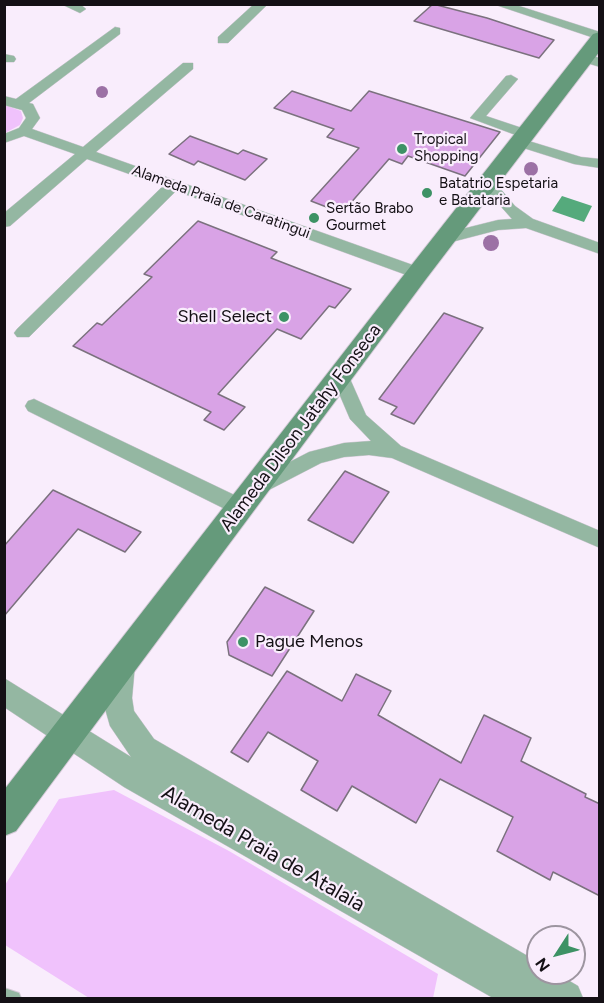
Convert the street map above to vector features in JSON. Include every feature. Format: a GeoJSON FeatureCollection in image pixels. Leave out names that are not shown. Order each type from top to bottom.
{"type":"FeatureCollection","features":[{"type":"Feature","properties":{"kind":"main road","name":"Alameda Dilson Jatahy Fonseca"},"geometry":{"type":"LineString","coordinates":[[4,819],[444,239],[596,49]]}},
{"type":"Feature","properties":{"kind":"street"},"geometry":{"type":"LineString","coordinates":[[223,40],[262,4]]}},
{"type":"Feature","properties":{"kind":"street"},"geometry":{"type":"LineString","coordinates":[[499,4],[596,49]]}},
{"type":"Feature","properties":{"kind":"street"},"geometry":{"type":"LineString","coordinates":[[21,102],[115,31]]}},
{"type":"Feature","properties":{"kind":"street"},"geometry":{"type":"LineString","coordinates":[[4,222],[188,66]]}},
{"type":"Feature","properties":{"kind":"street"},"geometry":{"type":"LineString","coordinates":[[511,79],[477,118],[579,161],[600,164]]}},
{"type":"Feature","properties":{"kind":"street"},"geometry":{"type":"LineString","coordinates":[[4,100],[21,102],[32,112],[33,118],[24,131],[4,139]]}},
{"type":"Feature","properties":{"kind":"street","name":"Alameda Praia de Caratingui"},"geometry":{"type":"LineString","coordinates":[[24,131],[418,273]]}},
{"type":"Feature","properties":{"kind":"street"},"geometry":{"type":"LineString","coordinates":[[488,183],[510,209],[527,223],[600,249]]}},
{"type":"Feature","properties":{"kind":"street"},"geometry":{"type":"LineString","coordinates":[[23,333],[174,185]]}},
{"type":"Feature","properties":{"kind":"street"},"geometry":{"type":"LineString","coordinates":[[444,239],[488,226],[527,223]]}},
{"type":"Feature","properties":{"kind":"street"},"geometry":{"type":"LineString","coordinates":[[341,377],[349,402],[358,419],[394,452]]}},
{"type":"Feature","properties":{"kind":"street"},"geometry":{"type":"LineString","coordinates":[[34,406],[250,497],[316,457],[344,450],[369,448],[394,452],[600,540]]}},
{"type":"Feature","properties":{"kind":"street","name":"Alameda Praia de Atalaia"},"geometry":{"type":"LineString","coordinates":[[122,665],[117,698],[120,716],[143,749],[566,999]]}},
{"type":"Feature","properties":{"kind":"street","name":"Alameda Praia de Atalaia"},"geometry":{"type":"LineString","coordinates":[[4,691],[135,777],[526,999]]}},
{"type":"Feature","properties":{"kind":"lane"},"geometry":{"type":"LineString","coordinates":[[4,995],[14,999]]}},
{"type":"Feature","properties":{"kind":"shaded area"},"geometry":{"type":"Polygon","coordinates":[[[5,105],[21,111],[23,118],[20,125],[5,133],[5,105]]]}},
{"type":"Feature","properties":{"kind":"shaded area"},"geometry":{"type":"Polygon","coordinates":[[[562,196],[592,206],[584,222],[552,211],[562,196]]]}},
{"type":"Feature","properties":{"kind":"shaded area"},"geometry":{"type":"Polygon","coordinates":[[[114,790],[229,851],[438,974],[433,998],[89,998],[5,945],[5,885],[59,799],[114,790]]]}},
{"type":"Feature","properties":{"kind":"building"},"geometry":{"type":"Polygon","coordinates":[[[433,4],[487,18],[554,40],[539,58],[414,21],[433,4]]]}},
{"type":"Feature","properties":{"kind":"building"},"geometry":{"type":"Polygon","coordinates":[[[292,91],[351,111],[369,91],[500,132],[465,176],[408,156],[402,164],[389,159],[342,213],[311,201],[359,148],[327,137],[334,129],[274,108],[292,91]]]}},
{"type":"Feature","properties":{"kind":"building"},"geometry":{"type":"Polygon","coordinates":[[[190,136],[238,154],[243,150],[267,159],[245,180],[198,161],[194,165],[169,154],[190,136]]]}},
{"type":"Feature","properties":{"kind":"building"},"geometry":{"type":"Polygon","coordinates":[[[198,221],[277,252],[271,258],[351,289],[335,308],[329,306],[301,339],[277,329],[218,394],[245,407],[224,430],[204,420],[211,412],[73,346],[97,323],[102,325],[152,277],[144,274],[198,221]]]}},
{"type":"Feature","properties":{"kind":"building"},"geometry":{"type":"Polygon","coordinates":[[[444,313],[483,328],[414,424],[391,414],[397,407],[379,399],[444,313]]]}},
{"type":"Feature","properties":{"kind":"building"},"geometry":{"type":"Polygon","coordinates":[[[345,471],[389,492],[353,543],[308,520],[345,471]]]}},
{"type":"Feature","properties":{"kind":"building"},"geometry":{"type":"Polygon","coordinates":[[[53,490],[141,532],[125,552],[78,529],[4,616],[4,546],[53,490]]]}},
{"type":"Feature","properties":{"kind":"building"},"geometry":{"type":"Polygon","coordinates":[[[265,587],[314,611],[272,676],[229,655],[227,642],[265,587]]]}},
{"type":"Feature","properties":{"kind":"building"},"geometry":{"type":"Polygon","coordinates":[[[287,671],[342,701],[356,674],[391,691],[378,715],[461,763],[484,715],[531,738],[521,761],[586,794],[585,797],[600,804],[600,896],[553,872],[550,880],[497,851],[513,817],[440,779],[416,823],[352,786],[337,811],[301,790],[318,761],[268,732],[248,762],[231,752],[287,671]]]}},
{"type":"Feature","properties":{"kind":"place","name":"Tropical Shopping"},"geometry":{"type":"Point","coordinates":[402,149]}},
{"type":"Feature","properties":{"kind":"place","name":"Batatrio Espetaria e Batataria"},"geometry":{"type":"Point","coordinates":[427,193]}},
{"type":"Feature","properties":{"kind":"place","name":"Sertão Brabo Gourmet"},"geometry":{"type":"Point","coordinates":[314,218]}},
{"type":"Feature","properties":{"kind":"place","name":"Shell Select"},"geometry":{"type":"Point","coordinates":[284,317]}},
{"type":"Feature","properties":{"kind":"place","name":"Pague Menos"},"geometry":{"type":"Point","coordinates":[243,642]}}]}
